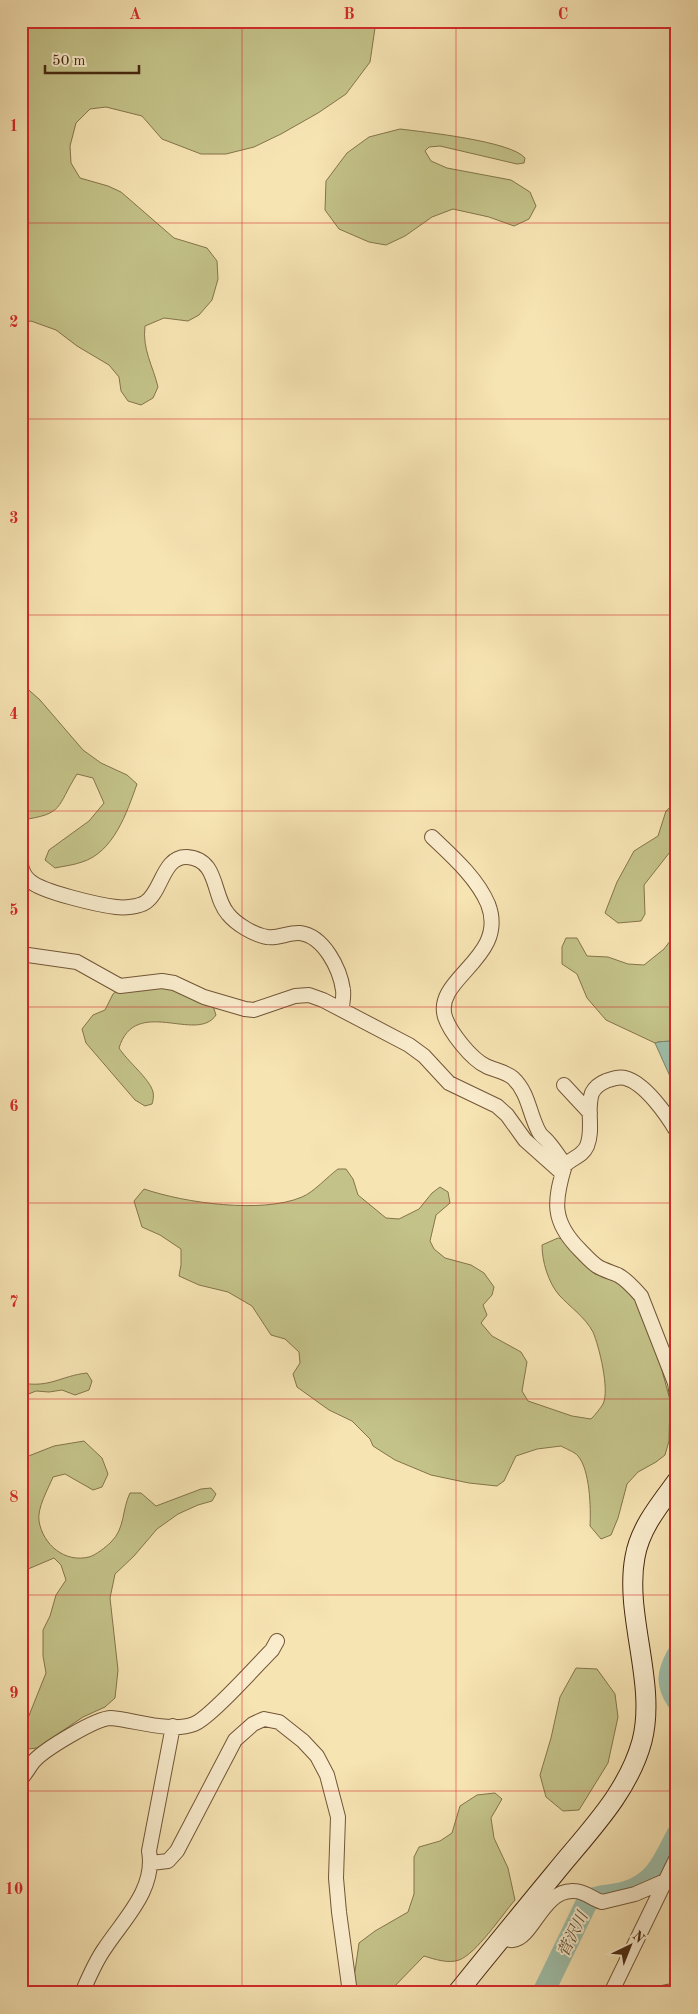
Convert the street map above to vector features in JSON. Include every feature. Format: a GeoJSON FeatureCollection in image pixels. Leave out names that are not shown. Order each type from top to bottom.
{"type":"FeatureCollection","features":[{"type":"Feature","properties":{"kind":"street"},"geometry":{"type":"LineString","coordinates":[[432,837],[458,862],[483,893],[488,905],[491,929],[488,941],[481,954],[455,983],[445,999],[443,1008],[446,1019],[464,1047],[475,1058],[484,1065],[511,1077],[521,1087],[540,1134],[549,1143],[563,1169]]}},
{"type":"Feature","properties":{"kind":"street"},"geometry":{"type":"LineString","coordinates":[[21,865],[22,871],[30,881],[42,888],[118,908],[145,903],[155,892],[167,868],[177,859],[185,857],[205,863],[210,871],[223,906],[228,914],[242,925],[267,937],[302,933],[312,936],[322,945],[340,975],[343,992],[342,1009]]}},
{"type":"Feature","properties":{"kind":"street"},"geometry":{"type":"LineString","coordinates":[[21,954],[77,962],[120,986],[153,982],[174,983],[204,997],[245,1009],[254,1010],[295,996],[309,996],[342,1009],[409,1045],[424,1056],[449,1084],[497,1106],[507,1115],[525,1140],[563,1169]]}},
{"type":"Feature","properties":{"kind":"street"},"geometry":{"type":"LineString","coordinates":[[677,1132],[661,1107],[638,1084],[625,1078],[615,1078],[596,1087],[592,1093],[590,1136],[586,1148],[581,1155],[563,1169],[557,1193],[556,1210],[560,1225],[566,1235],[597,1266],[619,1276],[641,1296],[675,1383],[677,1396]]}},
{"type":"Feature","properties":{"kind":"street"},"geometry":{"type":"LineString","coordinates":[[564,1085],[590,1113]]}},
{"type":"Feature","properties":{"kind":"street"},"geometry":{"type":"LineString","coordinates":[[457,1993],[610,1806],[636,1760],[645,1722],[646,1701],[633,1586],[635,1556],[650,1519],[677,1481]]}},
{"type":"Feature","properties":{"kind":"street"},"geometry":{"type":"LineString","coordinates":[[21,1779],[35,1760],[56,1743],[108,1718],[172,1726],[194,1724],[209,1713],[272,1650],[277,1642]]}},
{"type":"Feature","properties":{"kind":"street"},"geometry":{"type":"LineString","coordinates":[[151,1863],[168,1861],[177,1851],[235,1740],[253,1724],[264,1719],[279,1722],[303,1741],[317,1756],[327,1774],[334,1795],[338,1817],[336,1878],[350,1993]]}},
{"type":"Feature","properties":{"kind":"street"},"geometry":{"type":"LineString","coordinates":[[82,1993],[96,1962],[141,1898],[151,1863],[149,1852],[172,1726]]}},
{"type":"Feature","properties":{"kind":"street"},"geometry":{"type":"LineString","coordinates":[[611,1993],[677,1857]]}},
{"type":"Feature","properties":{"kind":"street"},"geometry":{"type":"LineString","coordinates":[[502,1937],[512,1941],[520,1938],[552,1899],[563,1892],[574,1891],[602,1902],[635,1894],[665,1881]]}},
{"type":"Feature","properties":{"kind":"street"},"geometry":{"type":"LineString","coordinates":[[662,1993],[677,1990]]}},
{"type":"Feature","properties":{"kind":"shaded area"},"geometry":{"type":"Polygon","coordinates":[[[21,21],[373,21],[375,28],[370,62],[346,94],[318,113],[254,147],[226,154],[201,154],[162,139],[142,116],[106,107],[90,109],[76,123],[70,146],[71,163],[80,178],[121,192],[174,238],[207,248],[217,261],[218,279],[212,300],[199,315],[188,321],[164,318],[145,326],[146,350],[158,387],[153,398],[141,405],[128,401],[121,391],[119,377],[109,365],[77,346],[56,330],[31,321],[21,323],[21,21]]]}},
{"type":"Feature","properties":{"kind":"shaded area"},"geometry":{"type":"Polygon","coordinates":[[[400,129],[466,138],[517,152],[525,158],[524,163],[517,164],[440,146],[429,147],[425,151],[431,161],[447,168],[511,180],[530,192],[536,206],[529,219],[514,226],[489,217],[453,209],[432,217],[405,236],[386,245],[369,242],[339,229],[325,210],[326,181],[347,153],[369,137],[400,129]]]}},
{"type":"Feature","properties":{"kind":"shaded area"},"geometry":{"type":"Polygon","coordinates":[[[21,683],[40,700],[83,750],[101,763],[127,775],[137,784],[124,818],[111,840],[103,850],[79,863],[55,868],[45,860],[49,850],[89,821],[104,803],[93,778],[77,774],[62,801],[53,812],[21,820],[21,683]]]}},
{"type":"Feature","properties":{"kind":"shaded area"},"geometry":{"type":"Polygon","coordinates":[[[677,801],[677,843],[644,885],[645,914],[641,921],[618,923],[605,913],[617,882],[634,851],[658,836],[666,811],[677,801]]]}},
{"type":"Feature","properties":{"kind":"shaded area"},"geometry":{"type":"Polygon","coordinates":[[[677,932],[677,1039],[674,1040],[655,1043],[606,1020],[587,998],[577,974],[562,964],[562,947],[566,938],[577,938],[587,956],[608,957],[628,964],[644,965],[664,949],[677,932]]]}},
{"type":"Feature","properties":{"kind":"shaded area"},"geometry":{"type":"Polygon","coordinates":[[[151,977],[212,1003],[216,1015],[207,1023],[195,1025],[152,1022],[138,1025],[127,1033],[119,1048],[151,1087],[153,1092],[152,1104],[145,1106],[135,1100],[86,1043],[82,1029],[93,1015],[105,1010],[113,994],[122,987],[151,977]]]}},
{"type":"Feature","properties":{"kind":"shaded area"},"geometry":{"type":"Polygon","coordinates":[[[677,1039],[677,1092],[655,1043],[677,1039]]]}},
{"type":"Feature","properties":{"kind":"shaded area"},"geometry":{"type":"Polygon","coordinates":[[[338,1169],[346,1169],[353,1179],[358,1195],[386,1218],[399,1219],[419,1209],[432,1193],[440,1187],[448,1192],[450,1203],[436,1215],[430,1241],[434,1249],[445,1258],[471,1265],[484,1273],[494,1287],[492,1295],[483,1305],[487,1315],[481,1323],[492,1336],[521,1352],[527,1362],[522,1391],[528,1401],[572,1416],[591,1419],[602,1406],[605,1397],[603,1368],[593,1332],[577,1312],[555,1290],[546,1271],[542,1245],[558,1238],[567,1240],[624,1284],[638,1303],[658,1356],[670,1400],[669,1441],[665,1455],[638,1472],[627,1484],[618,1518],[611,1535],[601,1539],[590,1526],[590,1500],[585,1470],[577,1455],[561,1446],[537,1449],[516,1456],[504,1481],[497,1486],[469,1483],[431,1475],[395,1460],[373,1446],[370,1439],[352,1421],[329,1410],[297,1387],[293,1374],[300,1363],[299,1352],[285,1339],[271,1335],[252,1306],[228,1292],[199,1285],[179,1276],[181,1249],[160,1235],[142,1227],[134,1201],[144,1189],[180,1199],[223,1205],[266,1205],[285,1202],[307,1195],[338,1169]]]}},
{"type":"Feature","properties":{"kind":"shaded area"},"geometry":{"type":"Polygon","coordinates":[[[87,1373],[92,1381],[89,1390],[75,1395],[62,1390],[36,1391],[21,1397],[21,1383],[48,1383],[87,1373]]]}},
{"type":"Feature","properties":{"kind":"shaded area"},"geometry":{"type":"Polygon","coordinates":[[[84,1441],[102,1458],[108,1474],[102,1487],[93,1490],[65,1474],[53,1477],[40,1510],[39,1521],[45,1538],[50,1545],[64,1555],[80,1558],[89,1557],[98,1553],[109,1544],[119,1531],[130,1493],[141,1493],[156,1506],[201,1489],[211,1488],[216,1494],[212,1501],[178,1514],[157,1529],[134,1556],[115,1574],[110,1598],[118,1670],[115,1698],[105,1707],[83,1717],[37,1748],[28,1749],[24,1728],[46,1673],[43,1656],[43,1630],[50,1616],[56,1595],[66,1580],[61,1565],[54,1558],[21,1572],[21,1459],[54,1446],[84,1441]]]}},
{"type":"Feature","properties":{"kind":"shaded area"},"geometry":{"type":"Polygon","coordinates":[[[576,1668],[597,1669],[615,1694],[618,1717],[608,1763],[579,1810],[563,1811],[546,1797],[540,1775],[560,1697],[576,1668]]]}},
{"type":"Feature","properties":{"kind":"shaded area"},"geometry":{"type":"Polygon","coordinates":[[[495,1793],[502,1799],[491,1818],[494,1838],[508,1868],[515,1900],[481,1942],[459,1960],[441,1961],[424,1956],[388,1993],[346,1993],[355,1971],[359,1943],[375,1931],[408,1912],[414,1894],[414,1857],[419,1847],[440,1841],[452,1833],[460,1806],[477,1795],[495,1793]]]}},
{"type":"Feature","properties":{"kind":"waterway","name":"菅沢川"},"geometry":{"type":"LineString","coordinates":[[677,1656],[670,1673],[671,1688],[677,1700]]}},
{"type":"Feature","properties":{"kind":"waterway","name":"菅沢川"},"geometry":{"type":"LineString","coordinates":[[543,1993],[588,1900],[626,1892],[645,1883],[658,1870],[677,1835]]}}]}
